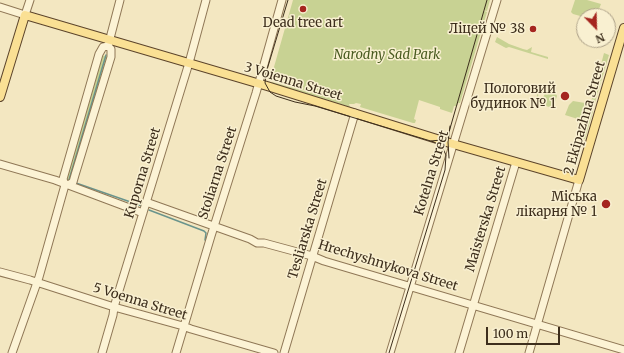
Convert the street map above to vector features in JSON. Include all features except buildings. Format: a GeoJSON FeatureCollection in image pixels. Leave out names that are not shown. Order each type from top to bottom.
{"type":"FeatureCollection","features":[{"type":"Feature","properties":{"kind":"main road","name":"3 Voienna Street"},"geometry":{"type":"LineString","coordinates":[[26,15],[109,43],[189,63],[453,144],[579,180]]}},
{"type":"Feature","properties":{"kind":"main road"},"geometry":{"type":"LineString","coordinates":[[0,97],[26,15]]}},
{"type":"Feature","properties":{"kind":"main road","name":"2 Ekipazhna Street"},"geometry":{"type":"LineString","coordinates":[[579,180],[624,28]]}},
{"type":"Feature","properties":{"kind":"street"},"geometry":{"type":"LineString","coordinates":[[26,15],[30,0]]}},
{"type":"Feature","properties":{"kind":"street"},"geometry":{"type":"LineString","coordinates":[[65,185],[73,182],[75,176],[110,57],[111,49],[109,43],[120,0]]}},
{"type":"Feature","properties":{"kind":"street","name":"Kuporna Street"},"geometry":{"type":"LineString","coordinates":[[102,353],[114,307],[189,63],[206,0]]}},
{"type":"Feature","properties":{"kind":"street","name":"Stoliarna Street"},"geometry":{"type":"LineString","coordinates":[[176,353],[183,326],[259,84],[282,0]]}},
{"type":"Feature","properties":{"kind":"street","name":"Kotelna Street"},"geometry":{"type":"LineString","coordinates":[[390,353],[497,0]]}},
{"type":"Feature","properties":{"kind":"street","name":"3 Voienna Street"},"geometry":{"type":"LineString","coordinates":[[0,7],[26,15]]}},
{"type":"Feature","properties":{"kind":"street"},"geometry":{"type":"LineString","coordinates":[[12,353],[36,282],[65,185],[63,179],[99,54],[103,47],[109,43]]}},
{"type":"Feature","properties":{"kind":"street","name":"Tesliarska Street"},"geometry":{"type":"LineString","coordinates":[[284,353],[355,113]]}},
{"type":"Feature","properties":{"kind":"street","name":"Maisterska Street"},"geometry":{"type":"LineString","coordinates":[[460,353],[516,162]]}},
{"type":"Feature","properties":{"kind":"street"},"geometry":{"type":"LineString","coordinates":[[0,164],[55,180],[143,213]]}},
{"type":"Feature","properties":{"kind":"street","name":"2 Ekipazhna Street"},"geometry":{"type":"LineString","coordinates":[[529,353],[579,180]]}},
{"type":"Feature","properties":{"kind":"street","name":"Hrechyshnykova Street"},"geometry":{"type":"LineString","coordinates":[[146,202],[250,239],[257,243],[264,242],[624,350]]}},
{"type":"Feature","properties":{"kind":"street","name":"5 Voenna Street"},"geometry":{"type":"LineString","coordinates":[[0,272],[114,307],[274,353]]}},
{"type":"Feature","properties":{"kind":"green space","name":"Narodny Sad Park"},"geometry":{"type":"Polygon","coordinates":[[[293,0],[490,0],[487,11],[482,10],[487,12],[460,103],[458,103],[457,106],[454,106],[452,113],[419,100],[414,119],[416,120],[415,123],[413,123],[360,107],[361,104],[349,104],[350,107],[271,83],[272,82],[336,100],[272,80],[272,74],[293,0]]]}},
{"type":"Feature","properties":{"kind":"green space"},"geometry":{"type":"Polygon","coordinates":[[[575,0],[587,0],[601,4],[599,8],[576,8],[576,15],[571,12],[575,0]]]}},
{"type":"Feature","properties":{"kind":"green space"},"geometry":{"type":"Polygon","coordinates":[[[497,37],[509,44],[523,49],[527,50],[532,47],[531,52],[548,57],[548,59],[509,47],[506,48],[495,42],[497,37]]]}},
{"type":"Feature","properties":{"kind":"green space"},"geometry":{"type":"Polygon","coordinates":[[[604,53],[609,55],[595,102],[591,102],[604,53]]]}},
{"type":"Feature","properties":{"kind":"green space"},"geometry":{"type":"Polygon","coordinates":[[[101,55],[109,57],[70,183],[64,180],[101,55]]]}},
{"type":"Feature","properties":{"kind":"green space"},"geometry":{"type":"Polygon","coordinates":[[[538,91],[538,97],[543,98],[546,91],[556,94],[557,96],[553,108],[535,103],[538,91]]]}},
{"type":"Feature","properties":{"kind":"green space"},"geometry":{"type":"Polygon","coordinates":[[[573,101],[585,103],[581,120],[565,115],[569,105],[573,101]]]}},
{"type":"Feature","properties":{"kind":"green space"},"geometry":{"type":"Polygon","coordinates":[[[585,109],[593,111],[585,139],[580,137],[585,122],[582,121],[585,109]]]}},
{"type":"Feature","properties":{"kind":"waterway"},"geometry":{"type":"LineString","coordinates":[[69,181],[106,55]]}},
{"type":"Feature","properties":{"kind":"waterway"},"geometry":{"type":"LineString","coordinates":[[76,183],[142,206]]}},
{"type":"Feature","properties":{"kind":"waterway"},"geometry":{"type":"LineString","coordinates":[[149,210],[204,231],[206,233],[205,240]]}},
{"type":"Feature","properties":{"kind":"tram line"},"geometry":{"type":"LineString","coordinates":[[288,0],[266,73],[265,83],[270,92],[276,96],[295,102],[315,106],[434,142],[442,147],[446,155],[445,170],[389,353]]}},
{"type":"Feature","properties":{"kind":"tram line"},"geometry":{"type":"LineString","coordinates":[[431,141],[441,140],[449,132],[487,0]]}},
{"type":"Feature","properties":{"kind":"tram line"},"geometry":{"type":"LineString","coordinates":[[449,158],[448,142],[450,126]]}},
{"type":"Feature","properties":{"kind":"place","name":"Dead tree art"},"geometry":{"type":"Point","coordinates":[303,9]}},
{"type":"Feature","properties":{"kind":"place","name":"Ліцей № 38"},"geometry":{"type":"Point","coordinates":[533,29]}},
{"type":"Feature","properties":{"kind":"place","name":"Пологовий будинок № 1"},"geometry":{"type":"Point","coordinates":[565,96]}},
{"type":"Feature","properties":{"kind":"place","name":"Міська лікарня № 1"},"geometry":{"type":"Point","coordinates":[606,204]}}]}
